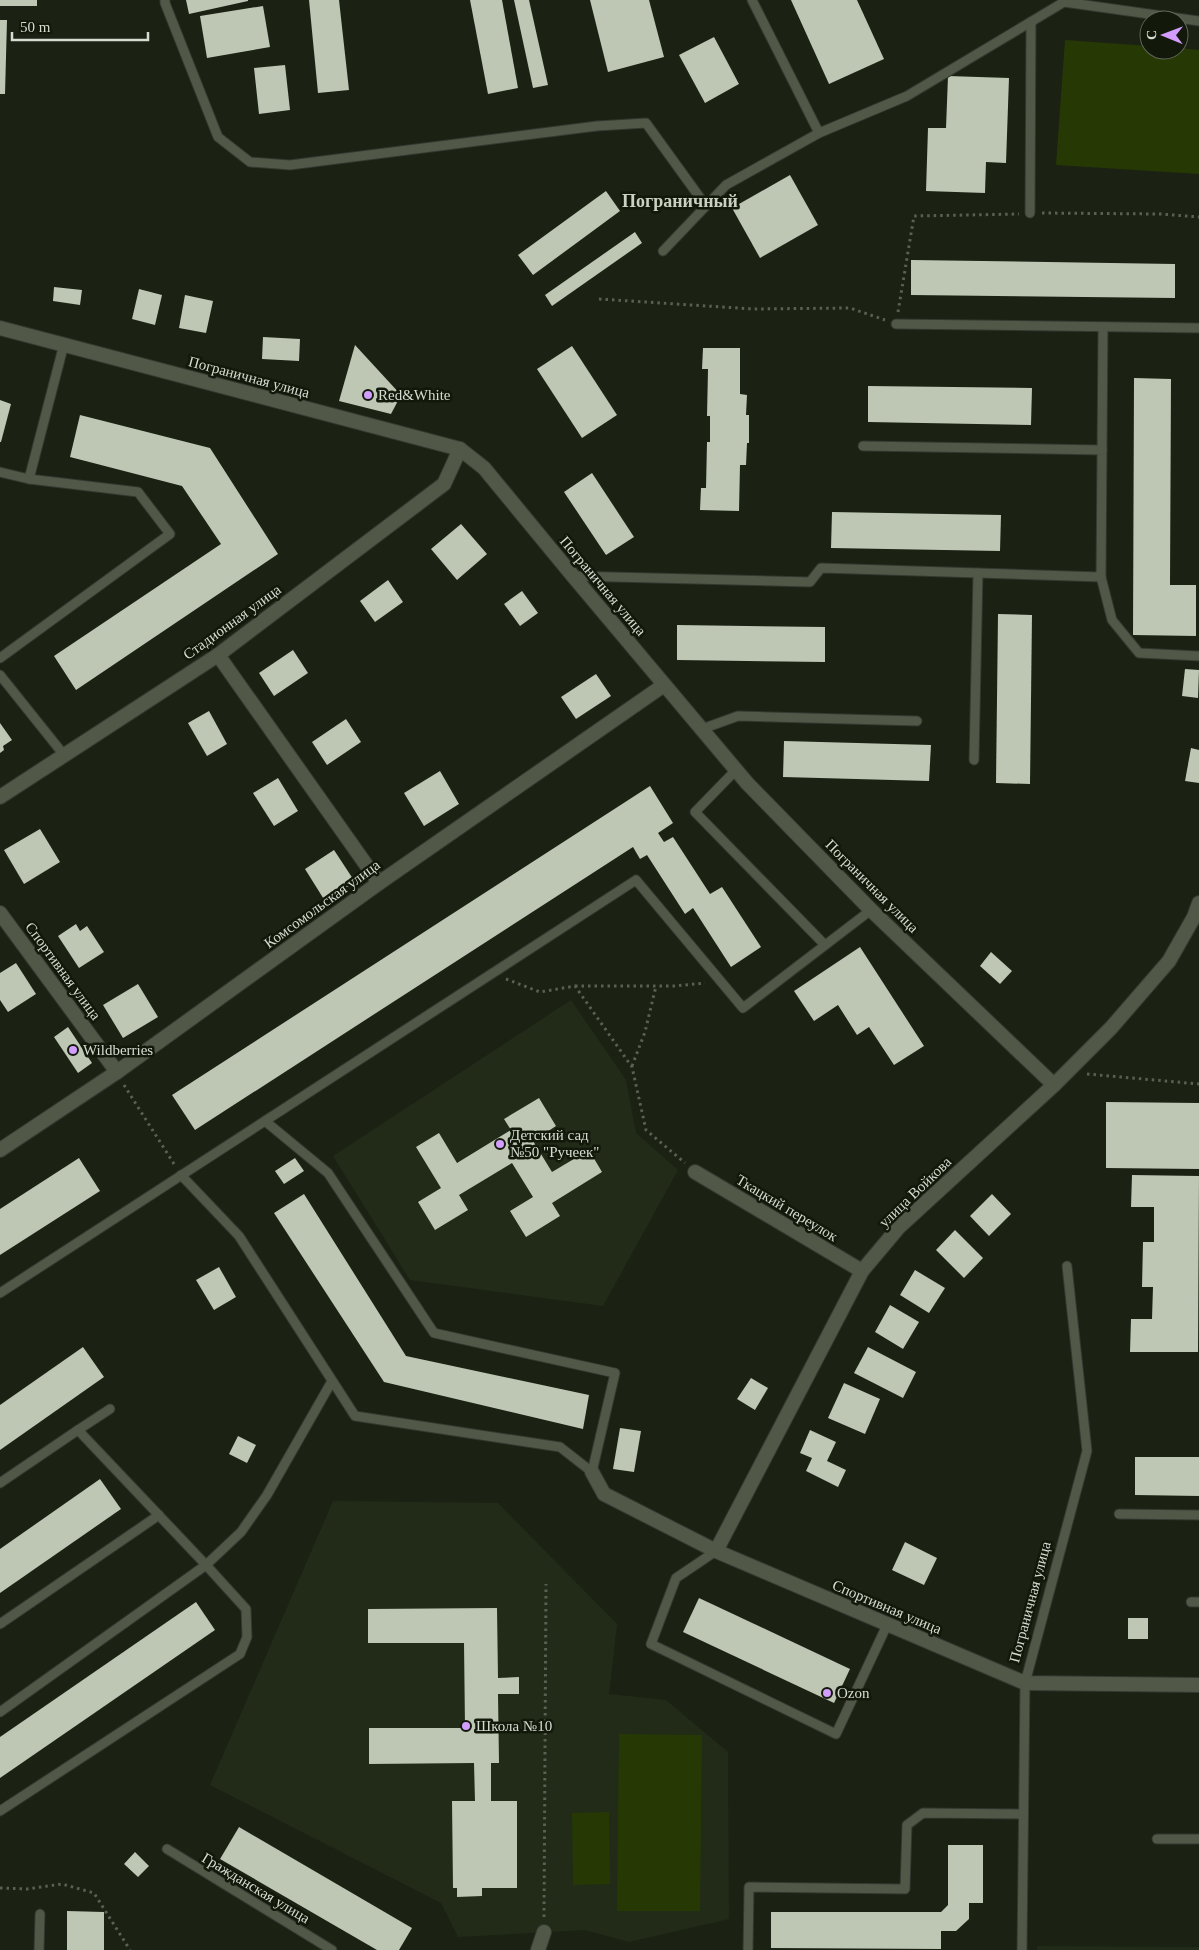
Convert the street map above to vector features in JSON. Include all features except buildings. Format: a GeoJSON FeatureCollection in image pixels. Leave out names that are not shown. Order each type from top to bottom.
{"type":"FeatureCollection","features":[{"type":"Feature","properties":{"kind":"street","name":"Пограничная улица"},"geometry":{"type":"LineString","coordinates":[[0,328],[460,449],[484,468],[736,770],[871,910],[1054,1085]]}},
{"type":"Feature","properties":{"kind":"street","name":"Стадионная улица"},"geometry":{"type":"LineString","coordinates":[[0,797],[218,655],[444,484],[460,449]]}},
{"type":"Feature","properties":{"kind":"street"},"geometry":{"type":"LineString","coordinates":[[218,655],[379,882]]}},
{"type":"Feature","properties":{"kind":"street","name":"Комсомольская улица"},"geometry":{"type":"LineString","coordinates":[[0,1150],[117,1072],[379,882],[664,685]]}},
{"type":"Feature","properties":{"kind":"street","name":"улица Войкова"},"geometry":{"type":"LineString","coordinates":[[716,1551],[862,1271],[899,1227],[1054,1085],[1111,1028],[1169,961],[1194,917],[1199,902]]}},
{"type":"Feature","properties":{"kind":"street","name":"Спортивная улица"},"geometry":{"type":"LineString","coordinates":[[0,912],[117,1072]]}},
{"type":"Feature","properties":{"kind":"street","name":"Ткацкий переулок"},"geometry":{"type":"LineString","coordinates":[[695,1172],[862,1271]]}},
{"type":"Feature","properties":{"kind":"street","name":"Спортивная улица"},"geometry":{"type":"LineString","coordinates":[[592,1472],[604,1494],[716,1551],[1024,1684],[1199,1685]]}},
{"type":"Feature","properties":{"kind":"street"},"geometry":{"type":"LineString","coordinates":[[538,1950],[544,1932]]}},
{"type":"Feature","properties":{"kind":"lane"},"geometry":{"type":"LineString","coordinates":[[165,0],[218,137],[250,162],[290,165],[597,126],[646,123],[706,206]]}},
{"type":"Feature","properties":{"kind":"lane"},"geometry":{"type":"LineString","coordinates":[[752,0],[818,133]]}},
{"type":"Feature","properties":{"kind":"lane"},"geometry":{"type":"LineString","coordinates":[[663,251],[726,185],[818,133],[907,96],[1064,1],[1199,21]]}},
{"type":"Feature","properties":{"kind":"lane"},"geometry":{"type":"LineString","coordinates":[[1030,213],[1031,22]]}},
{"type":"Feature","properties":{"kind":"lane"},"geometry":{"type":"LineString","coordinates":[[896,324],[1199,328]]}},
{"type":"Feature","properties":{"kind":"lane"},"geometry":{"type":"LineString","coordinates":[[1103,327],[1101,577],[1112,620],[1139,653],[1199,656]]}},
{"type":"Feature","properties":{"kind":"lane"},"geometry":{"type":"LineString","coordinates":[[29,479],[64,344]]}},
{"type":"Feature","properties":{"kind":"lane"},"geometry":{"type":"LineString","coordinates":[[863,446],[1102,450]]}},
{"type":"Feature","properties":{"kind":"lane"},"geometry":{"type":"LineString","coordinates":[[0,472],[29,479],[138,492],[170,534],[0,658]]}},
{"type":"Feature","properties":{"kind":"lane"},"geometry":{"type":"LineString","coordinates":[[573,576],[810,582],[821,568],[1101,577]]}},
{"type":"Feature","properties":{"kind":"lane"},"geometry":{"type":"LineString","coordinates":[[974,760],[978,573]]}},
{"type":"Feature","properties":{"kind":"lane"},"geometry":{"type":"LineString","coordinates":[[0,675],[64,754]]}},
{"type":"Feature","properties":{"kind":"lane"},"geometry":{"type":"LineString","coordinates":[[702,730],[738,716],[917,721]]}},
{"type":"Feature","properties":{"kind":"lane"},"geometry":{"type":"LineString","coordinates":[[736,770],[696,812],[825,945]]}},
{"type":"Feature","properties":{"kind":"lane"},"geometry":{"type":"LineString","coordinates":[[0,1293],[636,880],[743,1008],[871,910]]}},
{"type":"Feature","properties":{"kind":"lane"},"geometry":{"type":"LineString","coordinates":[[181,1175],[239,1236],[355,1416],[560,1447],[592,1472],[615,1373],[434,1333],[328,1172],[265,1121]]}},
{"type":"Feature","properties":{"kind":"lane","name":"Пограничная улица"},"geometry":{"type":"LineString","coordinates":[[1022,1950],[1024,1684],[1087,1451],[1067,1266]]}},
{"type":"Feature","properties":{"kind":"lane"},"geometry":{"type":"LineString","coordinates":[[0,1712],[206,1565],[241,1532],[267,1495],[332,1381]]}},
{"type":"Feature","properties":{"kind":"lane"},"geometry":{"type":"LineString","coordinates":[[0,1483],[110,1409]]}},
{"type":"Feature","properties":{"kind":"lane"},"geometry":{"type":"LineString","coordinates":[[0,1811],[240,1654],[247,1637],[246,1609],[159,1514],[78,1430]]}},
{"type":"Feature","properties":{"kind":"lane"},"geometry":{"type":"LineString","coordinates":[[0,1624],[159,1514]]}},
{"type":"Feature","properties":{"kind":"lane"},"geometry":{"type":"LineString","coordinates":[[1119,1514],[1199,1515]]}},
{"type":"Feature","properties":{"kind":"lane"},"geometry":{"type":"LineString","coordinates":[[716,1551],[676,1578],[651,1644],[836,1734],[887,1624]]}},
{"type":"Feature","properties":{"kind":"lane"},"geometry":{"type":"LineString","coordinates":[[748,1950],[749,1887],[905,1889],[907,1825],[923,1813],[1024,1814]]}},
{"type":"Feature","properties":{"kind":"lane"},"geometry":{"type":"LineString","coordinates":[[1157,1839],[1199,1839]]}},
{"type":"Feature","properties":{"kind":"lane","name":"Гражданская улица"},"geometry":{"type":"LineString","coordinates":[[166,1850],[332,1950]]}},
{"type":"Feature","properties":{"kind":"lane"},"geometry":{"type":"LineString","coordinates":[[39,1950],[40,1914]]}},
{"type":"Feature","properties":{"kind":"path"},"geometry":{"type":"LineString","coordinates":[[599,299],[753,308],[850,308],[896,324],[914,216],[1030,213],[1160,214],[1199,217]]}},
{"type":"Feature","properties":{"kind":"path"},"geometry":{"type":"LineString","coordinates":[[492,974],[540,992],[574,986],[674,986],[720,981]]}},
{"type":"Feature","properties":{"kind":"path"},"geometry":{"type":"LineString","coordinates":[[574,986],[632,1067],[646,1130],[695,1172]]}},
{"type":"Feature","properties":{"kind":"path"},"geometry":{"type":"LineString","coordinates":[[632,1067],[645,1032],[656,986]]}},
{"type":"Feature","properties":{"kind":"path"},"geometry":{"type":"LineString","coordinates":[[117,1072],[137,1108],[181,1175]]}},
{"type":"Feature","properties":{"kind":"path"},"geometry":{"type":"LineString","coordinates":[[1066,1072],[1199,1084]]}},
{"type":"Feature","properties":{"kind":"path"},"geometry":{"type":"LineString","coordinates":[[544,1932],[546,1584]]}},
{"type":"Feature","properties":{"kind":"path"},"geometry":{"type":"LineString","coordinates":[[0,1888],[27,1888],[62,1884],[94,1893],[130,1950]]}},
{"type":"Feature","properties":{"kind":"shaded area","name":"Детский сад №50 \"Ручеек\""},"geometry":{"type":"Polygon","coordinates":[[[571,1000],[626,1080],[636,1133],[678,1170],[603,1306],[410,1280],[333,1156],[571,1000]]]}},
{"type":"Feature","properties":{"kind":"shaded area","name":"Школа №10"},"geometry":{"type":"Polygon","coordinates":[[[333,1501],[498,1503],[617,1624],[609,1694],[666,1700],[728,1752],[729,1919],[629,1942],[585,1930],[458,1937],[441,1903],[210,1785],[333,1501]]]}},
{"type":"Feature","properties":{"kind":"shaded area"},"geometry":{"type":"Polygon","coordinates":[[[1037,1946],[1199,1947],[1199,1950],[1037,1950],[1037,1946]]]}},
{"type":"Feature","properties":{"kind":"green space"},"geometry":{"type":"Polygon","coordinates":[[[1065,40],[1139,45],[1139,60],[1189,60],[1189,49],[1199,50],[1199,174],[1056,165],[1065,40]]]}},
{"type":"Feature","properties":{"kind":"green space"},"geometry":{"type":"Polygon","coordinates":[[[619,1734],[702,1735],[700,1911],[617,1911],[619,1734]]]}},
{"type":"Feature","properties":{"kind":"green space"},"geometry":{"type":"Polygon","coordinates":[[[609,1812],[610,1884],[573,1885],[572,1813],[609,1812]]]}},
{"type":"Feature","properties":{"kind":"place","name":"Red&White"},"geometry":{"type":"Point","coordinates":[368,395]}},
{"type":"Feature","properties":{"kind":"place","name":"Wildberries"},"geometry":{"type":"Point","coordinates":[73,1050]}},
{"type":"Feature","properties":{"kind":"place","name":"Детский сад №50 \"Ручеек\""},"geometry":{"type":"Point","coordinates":[500,1144]}},
{"type":"Feature","properties":{"kind":"place","name":"Ozon"},"geometry":{"type":"Point","coordinates":[827,1693]}},
{"type":"Feature","properties":{"kind":"place","name":"Школа №10"},"geometry":{"type":"Point","coordinates":[466,1726]}},
{"type":"Feature","properties":{"kind":"district","name":"Пограничный"},"geometry":{"type":"Point","coordinates":[680,201]}}]}
